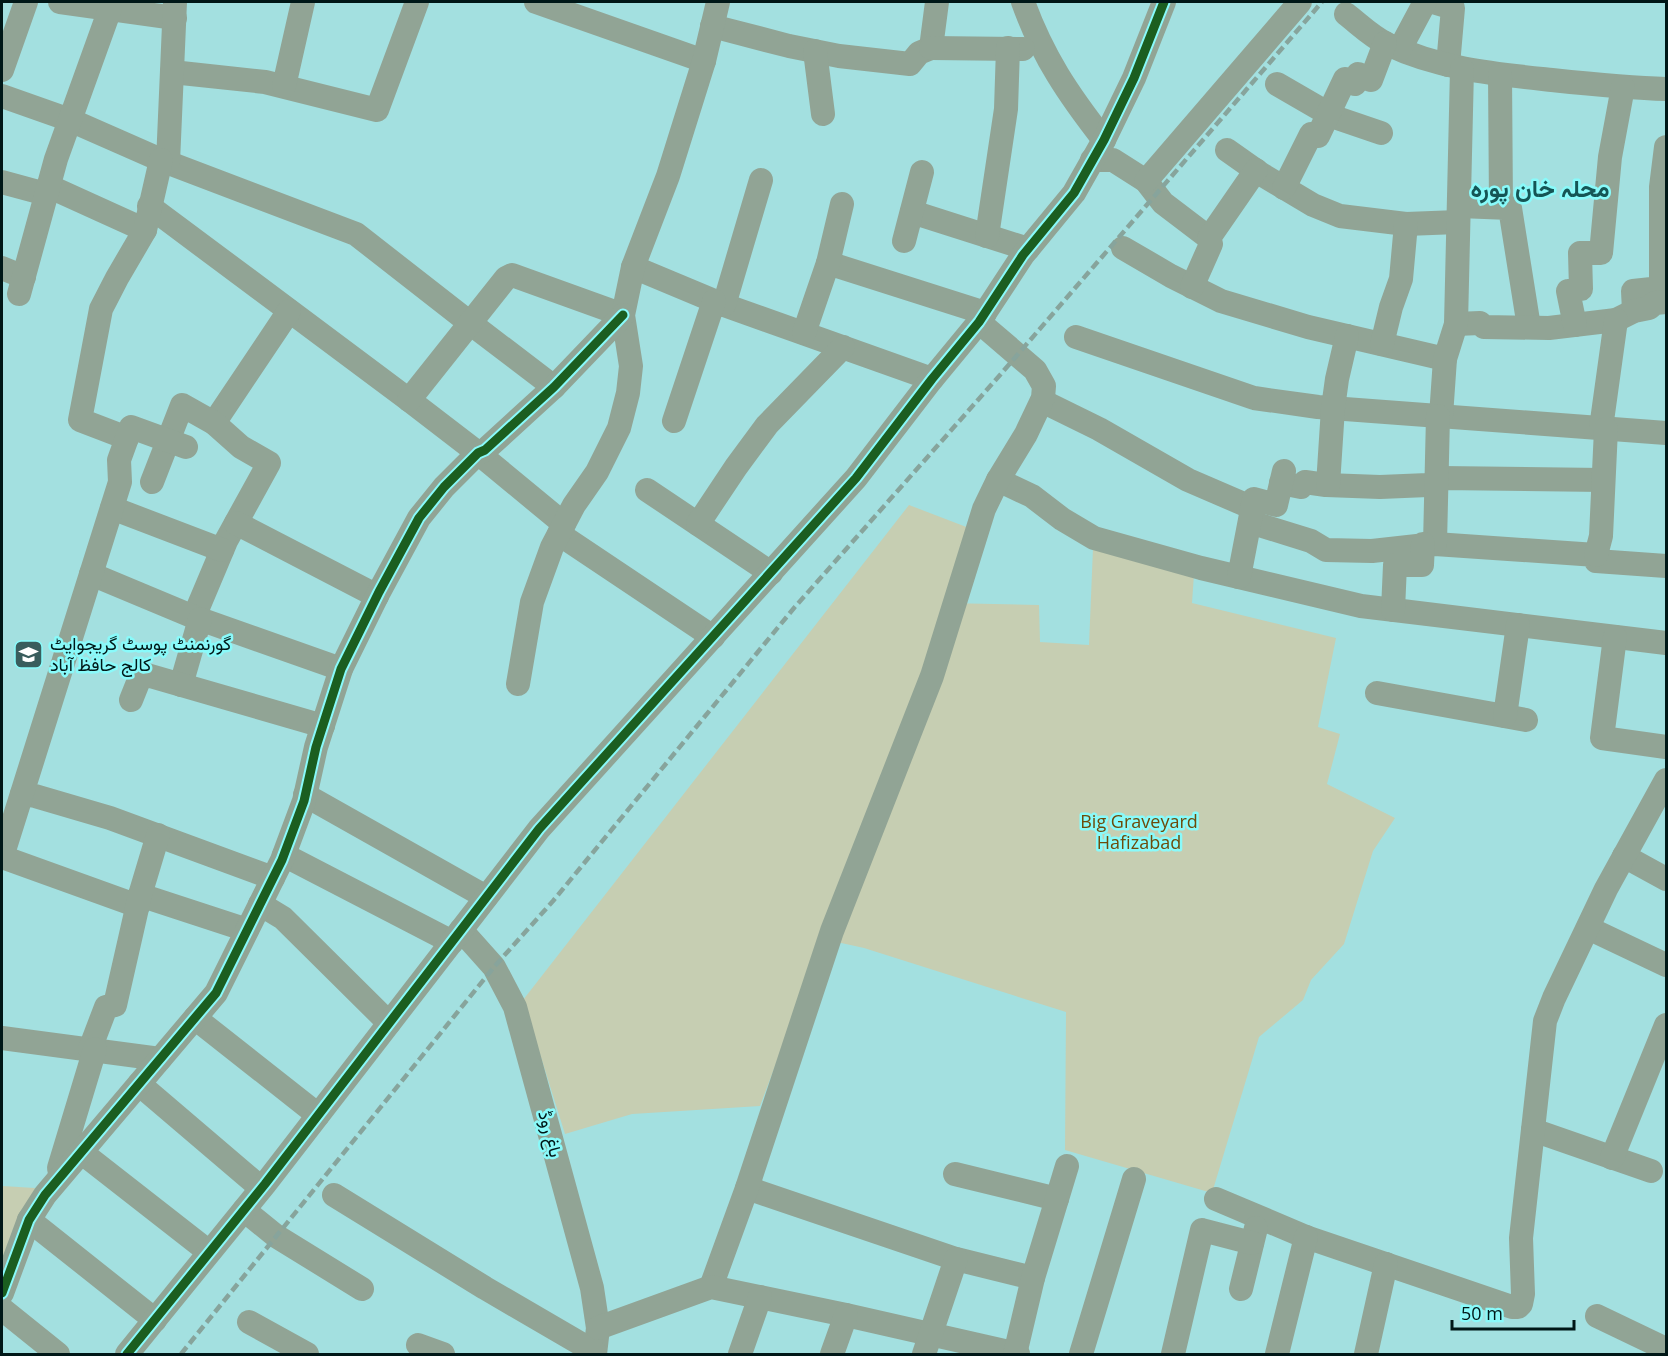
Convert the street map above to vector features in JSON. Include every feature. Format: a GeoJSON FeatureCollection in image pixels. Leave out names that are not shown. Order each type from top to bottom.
{"type":"FeatureCollection","features":[{"type":"Feature","properties":{"kind":"street"},"geometry":{"type":"LineString","coordinates":[[2,70],[26,2]]}},
{"type":"Feature","properties":{"kind":"street"},"geometry":{"type":"LineString","coordinates":[[60,2],[110,9],[175,10],[164,161],[149,206],[145,230],[101,309],[81,420],[127,438]]}},
{"type":"Feature","properties":{"kind":"street"},"geometry":{"type":"LineString","coordinates":[[284,86],[303,2]]}},
{"type":"Feature","properties":{"kind":"street"},"geometry":{"type":"LineString","coordinates":[[172,72],[265,82],[377,110],[417,2]]}},
{"type":"Feature","properties":{"kind":"street"},"geometry":{"type":"LineString","coordinates":[[536,2],[588,11],[704,61]]}},
{"type":"Feature","properties":{"kind":"street"},"geometry":{"type":"LineString","coordinates":[[518,684],[532,602],[552,547],[574,505],[597,472],[619,428],[628,393],[631,366],[623,315],[633,267],[668,176],[704,61],[718,2]]}},
{"type":"Feature","properties":{"kind":"street"},"geometry":{"type":"LineString","coordinates":[[931,48],[937,2]]}},
{"type":"Feature","properties":{"kind":"street"},"geometry":{"type":"LineString","coordinates":[[1023,2],[1044,51],[1076,104],[1104,140]]}},
{"type":"Feature","properties":{"kind":"street"},"geometry":{"type":"LineString","coordinates":[[127,1354],[244,1210],[539,829],[856,478],[982,318],[1028,249],[1074,193],[1104,140],[1134,78],[1164,2]]}},
{"type":"Feature","properties":{"kind":"street"},"geometry":{"type":"LineString","coordinates":[[1146,181],[1300,2]]}},
{"type":"Feature","properties":{"kind":"street"},"geometry":{"type":"LineString","coordinates":[[1284,188],[1311,134],[1318,136],[1345,79],[1355,84],[1358,74],[1371,80],[1392,46],[1425,2]]}},
{"type":"Feature","properties":{"kind":"street"},"geometry":{"type":"LineString","coordinates":[[1393,610],[1395,565],[1422,565],[1429,544],[1437,480],[1439,416],[1445,359],[1456,324],[1459,214],[1453,8],[1433,2]]}},
{"type":"Feature","properties":{"kind":"street"},"geometry":{"type":"LineString","coordinates":[[2,268],[22,285],[56,159],[110,9]]}},
{"type":"Feature","properties":{"kind":"street"},"geometry":{"type":"LineString","coordinates":[[1346,14],[1392,46],[1455,67],[1500,75],[1666,89]]}},
{"type":"Feature","properties":{"kind":"street"},"geometry":{"type":"LineString","coordinates":[[712,26],[839,56],[910,64],[919,53],[931,48],[1008,48],[1044,51]]}},
{"type":"Feature","properties":{"kind":"street"},"geometry":{"type":"LineString","coordinates":[[987,236],[1006,109],[1008,48]]}},
{"type":"Feature","properties":{"kind":"street"},"geometry":{"type":"LineString","coordinates":[[815,51],[823,114]]}},
{"type":"Feature","properties":{"kind":"street"},"geometry":{"type":"LineString","coordinates":[[1500,75],[1501,207]]}},
{"type":"Feature","properties":{"kind":"street"},"geometry":{"type":"LineString","coordinates":[[1277,84],[1328,113],[1381,133]]}},
{"type":"Feature","properties":{"kind":"street"},"geometry":{"type":"LineString","coordinates":[[1575,325],[1568,291],[1581,289],[1580,253],[1601,253],[1610,158],[1623,87]]}},
{"type":"Feature","properties":{"kind":"street"},"geometry":{"type":"LineString","coordinates":[[2,96],[70,120],[164,161],[356,234],[554,387]]}},
{"type":"Feature","properties":{"kind":"street"},"geometry":{"type":"LineString","coordinates":[[1666,147],[1661,187],[1661,288],[1633,291],[1625,316],[1604,428],[1601,536],[1596,555],[1596,561],[1666,566]]}},
{"type":"Feature","properties":{"kind":"street"},"geometry":{"type":"LineString","coordinates":[[1227,150],[1313,205],[1340,216],[1406,224],[1501,207],[1510,208],[1529,327]]}},
{"type":"Feature","properties":{"kind":"street"},"geometry":{"type":"LineString","coordinates":[[1092,160],[1113,160],[1146,181],[1163,203],[1209,238],[1211,244],[1192,287]]}},
{"type":"Feature","properties":{"kind":"street"},"geometry":{"type":"LineString","coordinates":[[1209,238],[1256,170]]}},
{"type":"Feature","properties":{"kind":"street"},"geometry":{"type":"LineString","coordinates":[[904,241],[921,172]]}},
{"type":"Feature","properties":{"kind":"street"},"geometry":{"type":"LineString","coordinates":[[674,421],[719,303],[761,180]]}},
{"type":"Feature","properties":{"kind":"street"},"geometry":{"type":"LineString","coordinates":[[2,182],[47,190],[145,230]]}},
{"type":"Feature","properties":{"kind":"street"},"geometry":{"type":"LineString","coordinates":[[804,333],[828,263],[842,204]]}},
{"type":"Feature","properties":{"kind":"street"},"geometry":{"type":"LineString","coordinates":[[149,206],[478,453],[562,529],[713,637]]}},
{"type":"Feature","properties":{"kind":"street"},"geometry":{"type":"LineString","coordinates":[[912,212],[1028,249]]}},
{"type":"Feature","properties":{"kind":"street"},"geometry":{"type":"LineString","coordinates":[[1382,344],[1401,279],[1406,224]]}},
{"type":"Feature","properties":{"kind":"street"},"geometry":{"type":"LineString","coordinates":[[1123,248],[1221,301],[1308,327],[1445,359]]}},
{"type":"Feature","properties":{"kind":"street"},"geometry":{"type":"LineString","coordinates":[[711,1287],[747,1188],[832,931],[932,676],[984,509],[998,480],[1026,434],[1042,401],[1044,386],[1035,370],[982,318],[828,263]]}},
{"type":"Feature","properties":{"kind":"street"},"geometry":{"type":"LineString","coordinates":[[633,267],[719,303],[932,379]]}},
{"type":"Feature","properties":{"kind":"street"},"geometry":{"type":"LineString","coordinates":[[409,400],[506,278],[512,275],[623,315]]}},
{"type":"Feature","properties":{"kind":"street"},"geometry":{"type":"LineString","coordinates":[[1456,324],[1480,323],[1485,327],[1549,328],[1625,316],[1649,308],[1655,303],[1666,302]]}},
{"type":"Feature","properties":{"kind":"street"},"geometry":{"type":"LineString","coordinates":[[214,423],[289,311]]}},
{"type":"Feature","properties":{"kind":"street"},"geometry":{"type":"LineString","coordinates":[[2,1293],[29,1220],[45,1195],[216,993],[284,855],[305,795],[322,726],[340,669],[419,518],[444,487],[478,453],[485,450],[554,387],[623,315]]}},
{"type":"Feature","properties":{"kind":"street"},"geometry":{"type":"LineString","coordinates":[[1328,485],[1333,408],[1347,336]]}},
{"type":"Feature","properties":{"kind":"street"},"geometry":{"type":"LineString","coordinates":[[1076,337],[1254,398],[1333,408],[1666,433]]}},
{"type":"Feature","properties":{"kind":"street"},"geometry":{"type":"LineString","coordinates":[[698,524],[767,425],[843,347]]}},
{"type":"Feature","properties":{"kind":"street"},"geometry":{"type":"LineString","coordinates":[[1042,401],[1099,429],[1251,515],[1311,541],[1326,550],[1372,551],[1429,544],[1596,555]]}},
{"type":"Feature","properties":{"kind":"street"},"geometry":{"type":"LineString","coordinates":[[120,474],[160,485],[177,444],[182,405],[214,423],[241,447],[268,463],[222,550],[197,618],[181,685]]}},
{"type":"Feature","properties":{"kind":"street"},"geometry":{"type":"LineString","coordinates":[[177,444],[130,427],[119,460],[120,482],[2,857],[139,901],[247,930]]}},
{"type":"Feature","properties":{"kind":"street"},"geometry":{"type":"LineString","coordinates":[[1239,577],[1254,500],[1276,505],[1283,477],[1301,487],[1305,482],[1389,487],[1428,485],[1441,478],[1603,480]]}},
{"type":"Feature","properties":{"kind":"street"},"geometry":{"type":"LineString","coordinates":[[998,480],[1032,496],[1062,519],[1094,538],[1239,577],[1361,606],[1666,643]]}},
{"type":"Feature","properties":{"kind":"street"},"geometry":{"type":"LineString","coordinates":[[647,490],[771,573]]}},
{"type":"Feature","properties":{"kind":"street"},"geometry":{"type":"LineString","coordinates":[[112,508],[222,550]]}},
{"type":"Feature","properties":{"kind":"street"},"geometry":{"type":"LineString","coordinates":[[236,523],[377,596]]}},
{"type":"Feature","properties":{"kind":"street"},"geometry":{"type":"LineString","coordinates":[[91,574],[197,618],[340,669]]}},
{"type":"Feature","properties":{"kind":"street"},"geometry":{"type":"LineString","coordinates":[[1377,693],[1515,718],[1518,625]]}},
{"type":"Feature","properties":{"kind":"street"},"geometry":{"type":"LineString","coordinates":[[1615,637],[1602,738],[1666,747]]}},
{"type":"Feature","properties":{"kind":"street"},"geometry":{"type":"LineString","coordinates":[[131,700],[139,680],[147,675],[322,726]]}},
{"type":"Feature","properties":{"kind":"street"},"geometry":{"type":"LineString","coordinates":[[1216,1199],[1306,1237],[1512,1307],[1518,1307],[1523,1294],[1521,1238],[1545,1021],[1606,889],[1666,780]]}},
{"type":"Feature","properties":{"kind":"street"},"geometry":{"type":"LineString","coordinates":[[22,794],[110,818],[273,878]]}},
{"type":"Feature","properties":{"kind":"street"},"geometry":{"type":"LineString","coordinates":[[305,795],[486,897]]}},
{"type":"Feature","properties":{"kind":"street"},"geometry":{"type":"LineString","coordinates":[[61,1177],[59,1168],[106,1007],[115,1005],[139,901],[158,835]]}},
{"type":"Feature","properties":{"kind":"street"},"geometry":{"type":"LineString","coordinates":[[284,855],[456,936]]}},
{"type":"Feature","properties":{"kind":"street"},"geometry":{"type":"LineString","coordinates":[[1624,856],[1666,879]]}},
{"type":"Feature","properties":{"kind":"street"},"geometry":{"type":"LineString","coordinates":[[260,904],[283,918],[389,1023]]}},
{"type":"Feature","properties":{"kind":"street"},"geometry":{"type":"LineString","coordinates":[[1588,928],[1666,965]]}},
{"type":"Feature","properties":{"kind":"street","name":"باغ روڈ"},"geometry":{"type":"LineString","coordinates":[[456,936],[494,967],[515,1007],[592,1288],[598,1328],[595,1353]]}},
{"type":"Feature","properties":{"kind":"street"},"geometry":{"type":"LineString","coordinates":[[195,1017],[318,1114]]}},
{"type":"Feature","properties":{"kind":"street"},"geometry":{"type":"LineString","coordinates":[[1612,1158],[1666,1025]]}},
{"type":"Feature","properties":{"kind":"street"},"geometry":{"type":"LineString","coordinates":[[2,1038],[160,1059]]}},
{"type":"Feature","properties":{"kind":"street"},"geometry":{"type":"LineString","coordinates":[[139,1084],[261,1188]]}},
{"type":"Feature","properties":{"kind":"street"},"geometry":{"type":"LineString","coordinates":[[1533,1130],[1651,1171]]}},
{"type":"Feature","properties":{"kind":"street"},"geometry":{"type":"LineString","coordinates":[[81,1152],[209,1252]]}},
{"type":"Feature","properties":{"kind":"street"},"geometry":{"type":"LineString","coordinates":[[598,1328],[711,1287],[846,1315],[928,1344],[1016,1354],[1033,1278],[1067,1166]]}},
{"type":"Feature","properties":{"kind":"street"},"geometry":{"type":"LineString","coordinates":[[955,1174],[1057,1199]]}},
{"type":"Feature","properties":{"kind":"street"},"geometry":{"type":"LineString","coordinates":[[1081,1354],[1134,1179]]}},
{"type":"Feature","properties":{"kind":"street"},"geometry":{"type":"LineString","coordinates":[[747,1188],[956,1259],[1033,1278]]}},
{"type":"Feature","properties":{"kind":"street"},"geometry":{"type":"LineString","coordinates":[[334,1195],[595,1353]]}},
{"type":"Feature","properties":{"kind":"street"},"geometry":{"type":"LineString","coordinates":[[244,1210],[276,1236],[362,1289]]}},
{"type":"Feature","properties":{"kind":"street"},"geometry":{"type":"LineString","coordinates":[[1241,1289],[1258,1217]]}},
{"type":"Feature","properties":{"kind":"street"},"geometry":{"type":"LineString","coordinates":[[29,1220],[155,1320]]}},
{"type":"Feature","properties":{"kind":"street"},"geometry":{"type":"LineString","coordinates":[[1173,1354],[1202,1230],[1252,1243]]}},
{"type":"Feature","properties":{"kind":"street"},"geometry":{"type":"LineString","coordinates":[[1277,1354],[1306,1237]]}},
{"type":"Feature","properties":{"kind":"street"},"geometry":{"type":"LineString","coordinates":[[928,1344],[956,1259]]}},
{"type":"Feature","properties":{"kind":"street"},"geometry":{"type":"LineString","coordinates":[[1366,1354],[1386,1264]]}},
{"type":"Feature","properties":{"kind":"street"},"geometry":{"type":"LineString","coordinates":[[740,1354],[760,1297]]}},
{"type":"Feature","properties":{"kind":"street"},"geometry":{"type":"LineString","coordinates":[[2,1309],[58,1354]]}},
{"type":"Feature","properties":{"kind":"street"},"geometry":{"type":"LineString","coordinates":[[832,1354],[846,1315]]}},
{"type":"Feature","properties":{"kind":"street"},"geometry":{"type":"LineString","coordinates":[[1597,1316],[1666,1348]]}},
{"type":"Feature","properties":{"kind":"street"},"geometry":{"type":"LineString","coordinates":[[249,1322],[307,1354]]}},
{"type":"Feature","properties":{"kind":"street"},"geometry":{"type":"LineString","coordinates":[[418,1345],[443,1354]]}},
{"type":"Feature","properties":{"kind":"green space","name":"Big Graveyard Hafizabad"},"geometry":{"type":"Polygon","coordinates":[[[909,505],[969,528],[946,603],[1039,605],[1040,642],[1089,645],[1093,548],[1194,574],[1192,603],[1336,638],[1318,727],[1340,734],[1327,784],[1395,818],[1373,851],[1344,944],[1311,980],[1303,1000],[1259,1037],[1212,1193],[1065,1150],[1066,1012],[864,948],[823,939],[760,1106],[632,1114],[565,1134],[523,1000],[909,505]]]}},
{"type":"Feature","properties":{"kind":"green space"},"geometry":{"type":"Polygon","coordinates":[[[2,1186],[35,1188],[2,1275],[2,1186]]]}},
{"type":"Feature","properties":{"kind":"railway"},"geometry":{"type":"LineString","coordinates":[[181,1354],[494,967],[553,901],[794,608],[1000,375],[1322,2]]}},
{"type":"Feature","properties":{"kind":"cycle path"},"geometry":{"type":"LineString","coordinates":[[127,1354],[265,1184],[539,829],[856,478],[979,322],[1023,255],[1074,193],[1104,140],[1134,78],[1164,2]]}},
{"type":"Feature","properties":{"kind":"cycle path"},"geometry":{"type":"LineString","coordinates":[[2,1293],[29,1220],[45,1195],[216,993],[282,860],[304,801],[316,747],[341,669],[419,518],[444,487],[478,453],[485,450],[554,387],[623,315]]}},
{"type":"Feature","properties":{"kind":"place","name":"گورنمنٹ پوسٹ گریجوایٹ کالج حافظ آباد"},"geometry":{"type":"Point","coordinates":[29,654]}},
{"type":"Feature","properties":{"kind":"district","name":"محلہ خان پورہ"},"geometry":{"type":"Point","coordinates":[1540,189]}}]}
